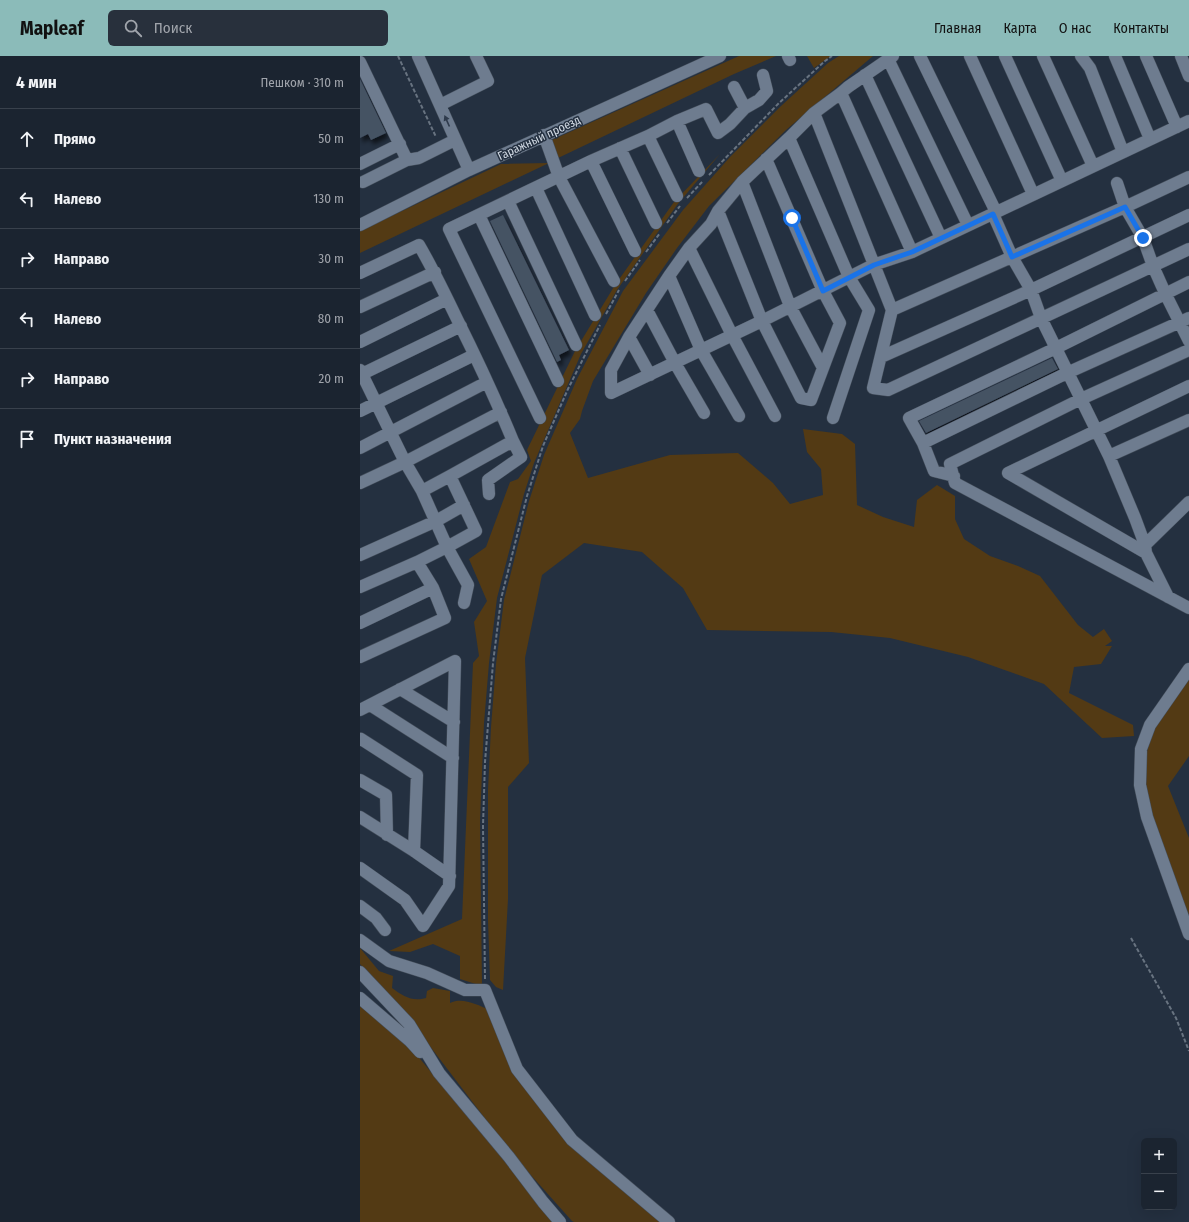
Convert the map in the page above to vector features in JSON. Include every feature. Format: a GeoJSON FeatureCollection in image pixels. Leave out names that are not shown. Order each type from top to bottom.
{"type":"FeatureCollection","features":[{"type":"Feature","properties":{"kind":"lane"},"geometry":{"type":"LineString","coordinates":[[418,56],[469,170]]}},
{"type":"Feature","properties":{"kind":"lane"},"geometry":{"type":"LineString","coordinates":[[440,106],[488,81],[476,56]]}},
{"type":"Feature","properties":{"kind":"lane","name":"Гаражный проезд"},"geometry":{"type":"LineString","coordinates":[[360,225],[469,170],[720,56]]}},
{"type":"Feature","properties":{"kind":"lane"},"geometry":{"type":"LineString","coordinates":[[920,56],[995,213],[1012,257],[1031,290],[1041,318],[1109,456],[1135,518],[1145,549],[1168,597]]}},
{"type":"Feature","properties":{"kind":"lane"},"geometry":{"type":"LineString","coordinates":[[970,56],[1033,194]]}},
{"type":"Feature","properties":{"kind":"lane"},"geometry":{"type":"LineString","coordinates":[[1005,56],[1062,181]]}},
{"type":"Feature","properties":{"kind":"lane"},"geometry":{"type":"LineString","coordinates":[[1043,56],[1093,166]]}},
{"type":"Feature","properties":{"kind":"lane"},"geometry":{"type":"LineString","coordinates":[[1081,56],[1090,68],[1123,152]]}},
{"type":"Feature","properties":{"kind":"lane"},"geometry":{"type":"LineString","coordinates":[[1115,56],[1150,139]]}},
{"type":"Feature","properties":{"kind":"lane"},"geometry":{"type":"LineString","coordinates":[[1146,56],[1176,127]]}},
{"type":"Feature","properties":{"kind":"lane"},"geometry":{"type":"LineString","coordinates":[[1181,56],[1189,76]]}},
{"type":"Feature","properties":{"kind":"lane"},"geometry":{"type":"LineString","coordinates":[[968,225],[891,58],[848,87],[814,113],[742,182],[718,211],[711,224],[689,248],[629,336],[611,370],[611,393],[762,321],[874,265],[912,252],[1189,121]]}},
{"type":"Feature","properties":{"kind":"lane"},"geometry":{"type":"LineString","coordinates":[[360,62],[407,160]]}},
{"type":"Feature","properties":{"kind":"lane"},"geometry":{"type":"LineString","coordinates":[[540,418],[450,229],[591,161],[706,109],[718,133],[730,124],[745,108],[759,100],[767,91],[763,75]]}},
{"type":"Feature","properties":{"kind":"lane"},"geometry":{"type":"LineString","coordinates":[[865,75],[941,238]]}},
{"type":"Feature","properties":{"kind":"lane"},"geometry":{"type":"LineString","coordinates":[[734,87],[745,108]]}},
{"type":"Feature","properties":{"kind":"lane"},"geometry":{"type":"LineString","coordinates":[[841,93],[912,252]]}},
{"type":"Feature","properties":{"kind":"lane"},"geometry":{"type":"LineString","coordinates":[[814,113],[892,310],[873,388],[888,390],[1189,249]]}},
{"type":"Feature","properties":{"kind":"lane"},"geometry":{"type":"LineString","coordinates":[[677,121],[704,176]]}},
{"type":"Feature","properties":{"kind":"lane"},"geometry":{"type":"LineString","coordinates":[[544,135],[559,176],[619,285]]}},
{"type":"Feature","properties":{"kind":"lane"},"geometry":{"type":"LineString","coordinates":[[648,136],[676,196]]}},
{"type":"Feature","properties":{"kind":"lane"},"geometry":{"type":"LineString","coordinates":[[789,138],[849,277],[869,310],[833,418]]}},
{"type":"Feature","properties":{"kind":"lane"},"geometry":{"type":"LineString","coordinates":[[363,182],[407,160],[419,158],[455,140]]}},
{"type":"Feature","properties":{"kind":"lane"},"geometry":{"type":"LineString","coordinates":[[360,164],[400,144]]}},
{"type":"Feature","properties":{"kind":"lane"},"geometry":{"type":"LineString","coordinates":[[620,148],[661,227]]}},
{"type":"Feature","properties":{"kind":"lane"},"geometry":{"type":"LineString","coordinates":[[718,211],[762,321],[801,398],[811,400],[840,323],[823,291],[766,159]]}},
{"type":"Feature","properties":{"kind":"lane"},"geometry":{"type":"LineString","coordinates":[[591,161],[635,251]]}},
{"type":"Feature","properties":{"kind":"lane"},"geometry":{"type":"LineString","coordinates":[[892,310],[1125,207],[1189,177]]}},
{"type":"Feature","properties":{"kind":"lane"},"geometry":{"type":"LineString","coordinates":[[742,182],[790,306],[823,368]]}},
{"type":"Feature","properties":{"kind":"lane"},"geometry":{"type":"LineString","coordinates":[[1117,183],[1125,207],[1143,238],[1165,293],[1185,320],[1189,341]]}},
{"type":"Feature","properties":{"kind":"lane"},"geometry":{"type":"LineString","coordinates":[[536,188],[601,317]]}},
{"type":"Feature","properties":{"kind":"lane"},"geometry":{"type":"LineString","coordinates":[[508,201],[576,345]]}},
{"type":"Feature","properties":{"kind":"lane"},"geometry":{"type":"LineString","coordinates":[[479,215],[558,381]]}},
{"type":"Feature","properties":{"kind":"lane"},"geometry":{"type":"LineString","coordinates":[[880,357],[1031,290],[1189,215]]}},
{"type":"Feature","properties":{"kind":"lane"},"geometry":{"type":"LineString","coordinates":[[360,273],[419,245],[435,272],[521,457],[488,480],[489,494]]}},
{"type":"Feature","properties":{"kind":"lane"},"geometry":{"type":"LineString","coordinates":[[689,248],[732,335],[775,416]]}},
{"type":"Feature","properties":{"kind":"lane"},"geometry":{"type":"LineString","coordinates":[[360,307],[435,272]]}},
{"type":"Feature","properties":{"kind":"lane"},"geometry":{"type":"LineString","coordinates":[[669,276],[701,350],[739,416]]}},
{"type":"Feature","properties":{"kind":"lane"},"geometry":{"type":"LineString","coordinates":[[954,476],[934,471],[923,444],[909,418],[1056,348],[1189,282]]}},
{"type":"Feature","properties":{"kind":"lane"},"geometry":{"type":"LineString","coordinates":[[360,342],[447,299]]}},
{"type":"Feature","properties":{"kind":"lane"},"geometry":{"type":"LineString","coordinates":[[647,310],[704,413]]}},
{"type":"Feature","properties":{"kind":"lane"},"geometry":{"type":"LineString","coordinates":[[923,444],[1068,373],[1185,320]]}},
{"type":"Feature","properties":{"kind":"lane"},"geometry":{"type":"LineString","coordinates":[[461,326],[361,373],[390,433],[422,491],[447,547],[468,585],[464,603]]}},
{"type":"Feature","properties":{"kind":"lane"},"geometry":{"type":"LineString","coordinates":[[629,336],[650,375]]}},
{"type":"Feature","properties":{"kind":"lane"},"geometry":{"type":"LineString","coordinates":[[1189,350],[1081,399],[950,464],[955,483],[1189,608]]}},
{"type":"Feature","properties":{"kind":"lane"},"geometry":{"type":"LineString","coordinates":[[360,411],[474,355]]}},
{"type":"Feature","properties":{"kind":"lane"},"geometry":{"type":"LineString","coordinates":[[360,448],[487,382]]}},
{"type":"Feature","properties":{"kind":"lane"},"geometry":{"type":"LineString","coordinates":[[1145,549],[1008,473],[1189,386]]}},
{"type":"Feature","properties":{"kind":"lane"},"geometry":{"type":"LineString","coordinates":[[360,483],[405,462],[501,412]]}},
{"type":"Feature","properties":{"kind":"lane"},"geometry":{"type":"LineString","coordinates":[[1109,456],[1189,420]]}},
{"type":"Feature","properties":{"kind":"lane"},"geometry":{"type":"LineString","coordinates":[[422,491],[513,441]]}},
{"type":"Feature","properties":{"kind":"lane"},"geometry":{"type":"LineString","coordinates":[[360,588],[417,562],[476,531],[450,476]]}},
{"type":"Feature","properties":{"kind":"lane"},"geometry":{"type":"LineString","coordinates":[[1145,549],[1189,502]]}},
{"type":"Feature","properties":{"kind":"lane"},"geometry":{"type":"LineString","coordinates":[[360,555],[436,521],[464,505]]}},
{"type":"Feature","properties":{"kind":"lane"},"geometry":{"type":"LineString","coordinates":[[360,657],[445,618],[433,588],[417,562]]}},
{"type":"Feature","properties":{"kind":"lane"},"geometry":{"type":"LineString","coordinates":[[360,623],[433,588]]}},
{"type":"Feature","properties":{"kind":"lane"},"geometry":{"type":"LineString","coordinates":[[360,868],[405,900],[423,926],[449,886],[455,661],[365,708]]}},
{"type":"Feature","properties":{"kind":"lane"},"geometry":{"type":"LineString","coordinates":[[1189,669],[1150,725],[1141,749],[1140,785],[1147,817],[1189,934]]}},
{"type":"Feature","properties":{"kind":"lane"},"geometry":{"type":"LineString","coordinates":[[400,689],[454,722]]}},
{"type":"Feature","properties":{"kind":"lane"},"geometry":{"type":"LineString","coordinates":[[365,708],[453,758]]}},
{"type":"Feature","properties":{"kind":"lane"},"geometry":{"type":"LineString","coordinates":[[360,740],[361,739],[417,775],[414,851]]}},
{"type":"Feature","properties":{"kind":"lane"},"geometry":{"type":"LineString","coordinates":[[360,780],[386,795],[387,835]]}},
{"type":"Feature","properties":{"kind":"lane"},"geometry":{"type":"LineString","coordinates":[[360,817],[450,876]]}},
{"type":"Feature","properties":{"kind":"lane"},"geometry":{"type":"LineString","coordinates":[[360,906],[376,918],[385,930]]}},
{"type":"Feature","properties":{"kind":"lane"},"geometry":{"type":"LineString","coordinates":[[360,940],[389,961],[427,973],[465,990],[485,990],[517,1069],[572,1140],[669,1222]]}},
{"type":"Feature","properties":{"kind":"lane"},"geometry":{"type":"LineString","coordinates":[[360,972],[409,1024],[439,1073]]}},
{"type":"Feature","properties":{"kind":"lane"},"geometry":{"type":"LineString","coordinates":[[360,998],[410,1041],[439,1073],[509,1157],[560,1222]]}},
{"type":"Feature","properties":{"kind":"path"},"geometry":{"type":"LineString","coordinates":[[398,56],[441,147]]}},
{"type":"Feature","properties":{"kind":"path"},"geometry":{"type":"LineString","coordinates":[[485,990],[483,826],[485,770],[493,663],[501,599],[527,496],[543,446],[601,317],[619,285],[661,227],[704,176],[779,102],[832,56]]}},
{"type":"Feature","properties":{"kind":"path"},"geometry":{"type":"LineString","coordinates":[[1130,938],[1176,1018],[1189,1051]]}},
{"type":"Feature","properties":{"kind":"shaded area"},"geometry":{"type":"Polygon","coordinates":[[[739,56],[776,56],[734,74],[556,159],[552,140],[739,56]]]}},
{"type":"Feature","properties":{"kind":"shaded area"},"geometry":{"type":"Polygon","coordinates":[[[807,56],[831,56],[814,68],[807,56]]]}},
{"type":"Feature","properties":{"kind":"shaded area"},"geometry":{"type":"Polygon","coordinates":[[[839,56],[873,56],[786,130],[709,206],[677,248],[646,293],[593,381],[580,419],[570,433],[588,478],[670,455],[738,453],[773,483],[790,504],[823,495],[821,469],[807,452],[803,429],[842,434],[855,444],[857,505],[883,517],[914,527],[917,500],[937,485],[955,496],[955,519],[964,539],[990,556],[1040,576],[1078,625],[1093,637],[1104,629],[1112,641],[1105,646],[1112,646],[1101,664],[1074,667],[1069,693],[1133,725],[1134,736],[1102,738],[1044,684],[968,657],[890,638],[831,632],[707,630],[683,588],[642,552],[584,543],[542,575],[525,658],[529,763],[508,787],[508,899],[503,990],[496,987],[490,980],[488,920],[488,790],[491,727],[496,664],[504,600],[529,501],[544,455],[577,379],[623,291],[683,210],[730,157],[781,106],[828,63],[839,56]]]}},
{"type":"Feature","properties":{"kind":"shaded area"},"geometry":{"type":"Polygon","coordinates":[[[720,154],[677,205],[617,290],[581,354],[534,463],[524,494],[497,598],[489,663],[484,723],[480,821],[482,986],[460,979],[460,956],[433,944],[410,952],[389,951],[462,919],[473,663],[479,656],[474,622],[487,601],[469,559],[486,547],[510,482],[518,479],[531,461],[527,450],[575,351],[615,285],[674,202],[720,154]]]}},
{"type":"Feature","properties":{"kind":"shaded area"},"geometry":{"type":"Polygon","coordinates":[[[549,163],[360,253],[360,231],[501,164],[549,163]]]}},
{"type":"Feature","properties":{"kind":"shaded area"},"geometry":{"type":"Polygon","coordinates":[[[1189,678],[1189,756],[1168,786],[1189,838],[1189,923],[1169,870],[1147,798],[1144,762],[1153,730],[1189,678]]]}},
{"type":"Feature","properties":{"kind":"shaded area"},"geometry":{"type":"Polygon","coordinates":[[[360,948],[379,971],[393,976],[392,988],[404,996],[412,999],[426,998],[427,991],[433,988],[450,991],[450,1003],[455,1001],[465,1001],[490,1010],[516,1071],[571,1142],[664,1222],[572,1221],[512,1154],[410,1020],[360,964],[360,948]]]}},
{"type":"Feature","properties":{"kind":"shaded area"},"geometry":{"type":"Polygon","coordinates":[[[360,1003],[397,1031],[555,1222],[360,1222],[360,1003]]]}},
{"type":"Feature","properties":{"kind":"building"},"geometry":{"type":"Polygon","coordinates":[[[360,79],[386,133],[371,140],[368,134],[360,138],[360,79]]]}},
{"type":"Feature","properties":{"kind":"building"},"geometry":{"type":"Polygon","coordinates":[[[503,215],[569,350],[559,355],[561,360],[557,362],[490,221],[503,215]]]}},
{"type":"Feature","properties":{"kind":"building"},"geometry":{"type":"Polygon","coordinates":[[[1052,358],[1058,369],[926,433],[919,421],[1052,358]]]}},
{"type":"Feature","properties":{"kind":"route"},"geometry":{"type":"LineString","coordinates":[[792,218],[823,291],[874,265],[912,252],[993,214],[1012,257],[1125,207],[1143,238]]}}]}
